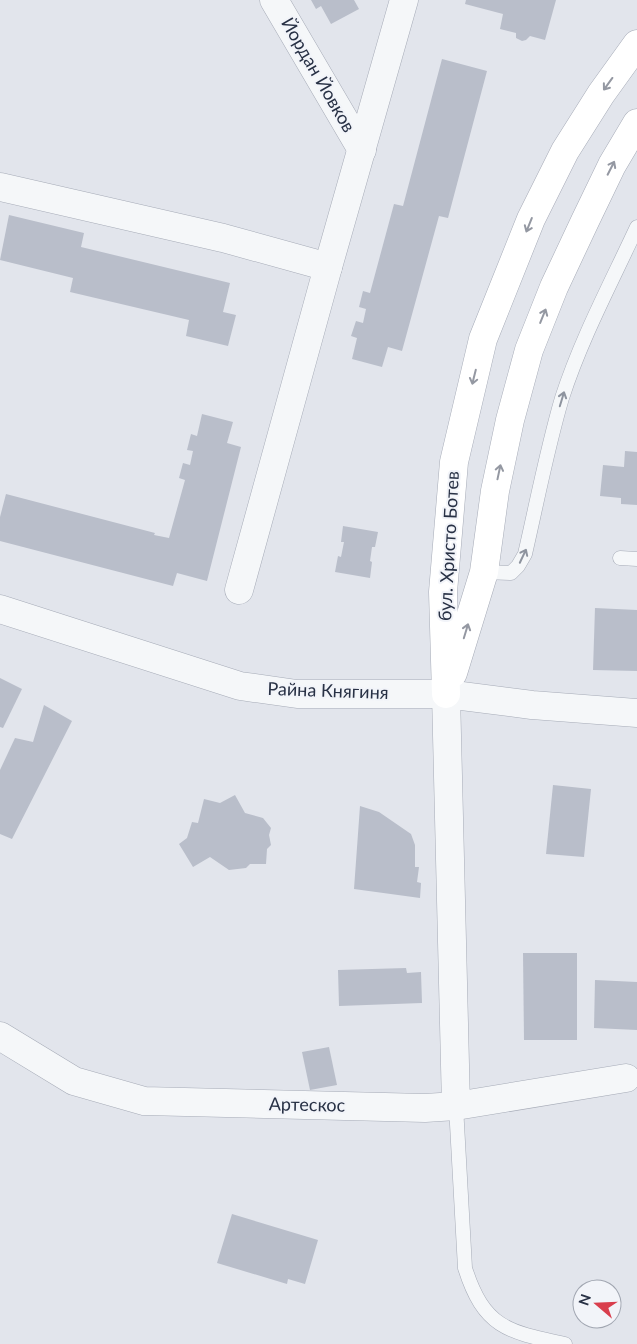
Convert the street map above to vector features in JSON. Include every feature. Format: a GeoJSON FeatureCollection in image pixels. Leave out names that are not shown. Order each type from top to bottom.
{"type":"FeatureCollection","features":[{"type":"Feature","properties":{"kind":"main road","name":"бул. Христо Ботев"},"geometry":{"type":"LineString","coordinates":[[446,694],[443,592],[453,471],[483,339],[531,219],[565,151],[601,94],[637,44]]}},
{"type":"Feature","properties":{"kind":"main road","name":"бул. Христо Ботев"},"geometry":{"type":"LineString","coordinates":[[446,694],[484,572],[496,482],[529,350],[554,287],[612,164],[637,123]]}},
{"type":"Feature","properties":{"kind":"street","name":"Йордан Йовков"},"geometry":{"type":"LineString","coordinates":[[274,0],[362,150]]}},
{"type":"Feature","properties":{"kind":"street"},"geometry":{"type":"LineString","coordinates":[[239,590],[328,266],[404,0]]}},
{"type":"Feature","properties":{"kind":"street"},"geometry":{"type":"LineString","coordinates":[[0,187],[214,236],[328,266]]}},
{"type":"Feature","properties":{"kind":"street","name":"Райна Княгиня"},"geometry":{"type":"LineString","coordinates":[[0,608],[240,686],[297,694],[446,694],[637,713]]}},
{"type":"Feature","properties":{"kind":"street"},"geometry":{"type":"LineString","coordinates":[[446,694],[456,1106]]}},
{"type":"Feature","properties":{"kind":"street","name":"Артескос"},"geometry":{"type":"LineString","coordinates":[[0,1036],[74,1081],[144,1101],[425,1108],[456,1106],[626,1078]]}},
{"type":"Feature","properties":{"kind":"lane"},"geometry":{"type":"LineString","coordinates":[[484,572],[511,573],[525,554],[551,440],[563,397],[583,342],[637,227]]}},
{"type":"Feature","properties":{"kind":"lane"},"geometry":{"type":"LineString","coordinates":[[620,558],[637,559]]}},
{"type":"Feature","properties":{"kind":"lane"},"geometry":{"type":"LineString","coordinates":[[456,1106],[464,1268],[472,1290],[484,1311],[499,1325],[520,1333],[565,1344]]}},
{"type":"Feature","properties":{"kind":"building"},"geometry":{"type":"Polygon","coordinates":[[[311,0],[354,0],[359,9],[331,24],[321,6],[316,9],[311,0]]]}},
{"type":"Feature","properties":{"kind":"building"},"geometry":{"type":"Polygon","coordinates":[[[466,0],[556,0],[545,40],[530,36],[522,41],[516,38],[516,33],[500,29],[503,14],[465,4],[466,0]]]}},
{"type":"Feature","properties":{"kind":"building"},"geometry":{"type":"Polygon","coordinates":[[[442,59],[487,71],[448,218],[439,216],[402,351],[388,347],[382,367],[352,359],[357,338],[351,336],[356,321],[363,323],[366,309],[359,307],[363,291],[370,293],[394,204],[403,206],[442,59]]]}},
{"type":"Feature","properties":{"kind":"building"},"geometry":{"type":"Polygon","coordinates":[[[9,215],[84,233],[81,247],[230,283],[223,312],[236,315],[228,346],[186,336],[189,320],[70,292],[73,278],[0,260],[9,215]]]}},
{"type":"Feature","properties":{"kind":"building"},"geometry":{"type":"Polygon","coordinates":[[[202,414],[233,422],[227,443],[241,447],[207,581],[177,573],[173,586],[0,541],[0,517],[6,494],[169,538],[185,480],[179,478],[183,463],[190,465],[193,451],[187,450],[191,434],[197,436],[202,414]]]}},
{"type":"Feature","properties":{"kind":"building"},"geometry":{"type":"Polygon","coordinates":[[[625,451],[637,452],[637,505],[621,504],[621,498],[600,496],[603,465],[624,467],[625,451]]]}},
{"type":"Feature","properties":{"kind":"building"},"geometry":{"type":"Polygon","coordinates":[[[343,526],[378,532],[375,547],[372,547],[370,578],[335,572],[338,556],[341,557],[344,542],[341,542],[343,526]]]}},
{"type":"Feature","properties":{"kind":"building"},"geometry":{"type":"Polygon","coordinates":[[[595,608],[637,610],[637,671],[593,670],[595,608]]]}},
{"type":"Feature","properties":{"kind":"building"},"geometry":{"type":"Polygon","coordinates":[[[0,678],[22,689],[3,728],[0,727],[0,678]]]}},
{"type":"Feature","properties":{"kind":"building"},"geometry":{"type":"Polygon","coordinates":[[[44,705],[72,721],[12,839],[0,834],[0,770],[15,738],[33,742],[44,705]]]}},
{"type":"Feature","properties":{"kind":"building"},"geometry":{"type":"Polygon","coordinates":[[[553,785],[591,789],[584,857],[546,854],[553,785]]]}},
{"type":"Feature","properties":{"kind":"building"},"geometry":{"type":"Polygon","coordinates":[[[235,795],[245,813],[263,818],[271,828],[269,835],[271,845],[267,849],[266,864],[250,864],[246,868],[229,870],[210,857],[193,867],[179,844],[187,838],[192,822],[198,823],[204,799],[220,803],[235,795]]]}},
{"type":"Feature","properties":{"kind":"building"},"geometry":{"type":"Polygon","coordinates":[[[360,806],[379,812],[411,834],[415,845],[415,867],[419,867],[417,882],[421,883],[420,898],[354,889],[360,806]]]}},
{"type":"Feature","properties":{"kind":"building"},"geometry":{"type":"Polygon","coordinates":[[[523,953],[577,953],[577,1040],[524,1040],[523,953]]]}},
{"type":"Feature","properties":{"kind":"building"},"geometry":{"type":"Polygon","coordinates":[[[406,968],[407,973],[421,972],[422,1003],[339,1006],[338,970],[406,968]]]}},
{"type":"Feature","properties":{"kind":"building"},"geometry":{"type":"Polygon","coordinates":[[[595,980],[637,982],[637,1030],[594,1028],[595,980]]]}},
{"type":"Feature","properties":{"kind":"building"},"geometry":{"type":"Polygon","coordinates":[[[329,1047],[337,1085],[310,1090],[302,1052],[329,1047]]]}},
{"type":"Feature","properties":{"kind":"building"},"geometry":{"type":"Polygon","coordinates":[[[232,1214],[318,1240],[305,1284],[288,1279],[287,1284],[217,1263],[232,1214]]]}}]}
